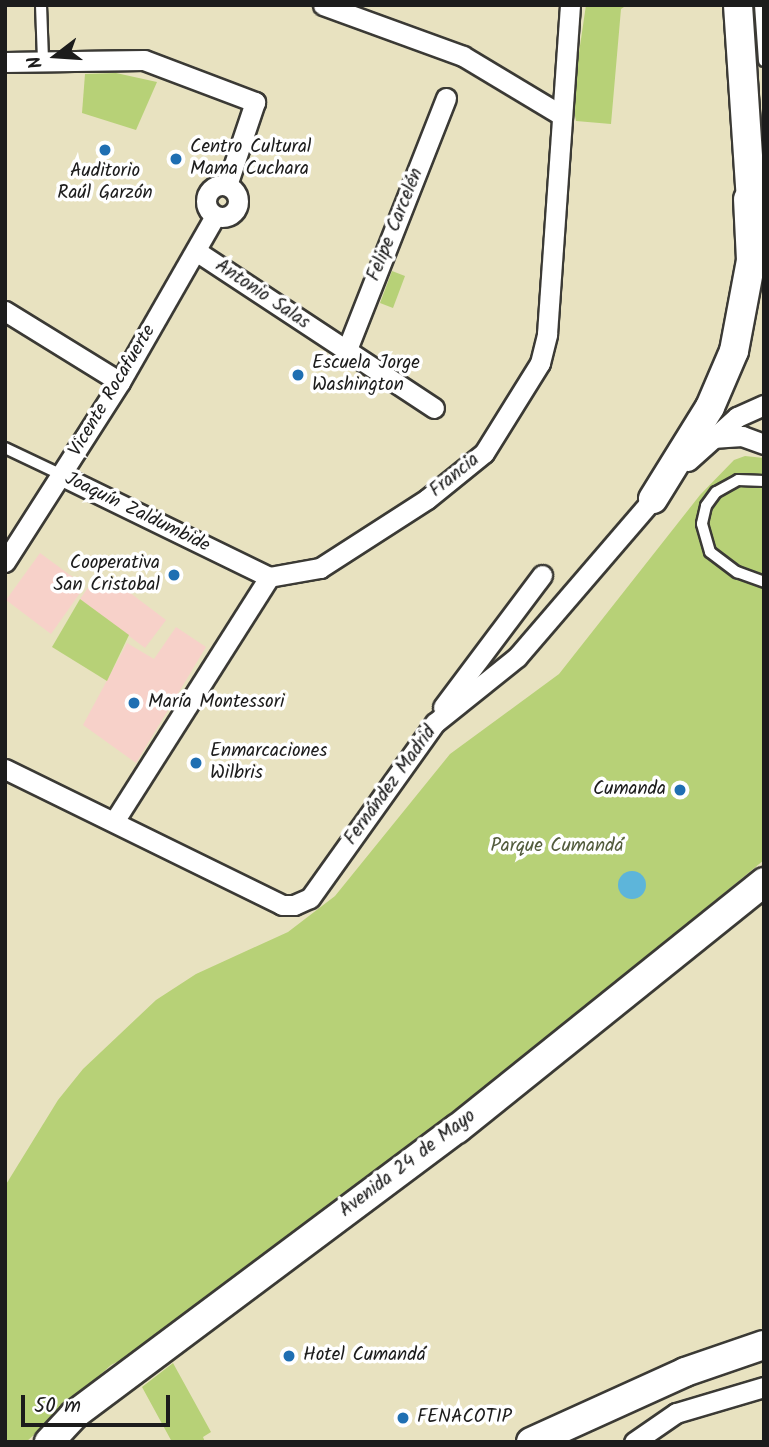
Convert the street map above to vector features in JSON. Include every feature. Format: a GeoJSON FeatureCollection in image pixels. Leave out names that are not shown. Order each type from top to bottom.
{"type":"FeatureCollection","features":[{"type":"Feature","properties":{"kind":"main road"},"geometry":{"type":"LineString","coordinates":[[738,5],[764,265]]}},
{"type":"Feature","properties":{"kind":"main road"},"geometry":{"type":"LineString","coordinates":[[653,499],[710,407],[734,351],[751,260],[756,199],[754,5]]}},
{"type":"Feature","properties":{"kind":"main road","name":"Avenida 24 de Mayo"},"geometry":{"type":"LineString","coordinates":[[49,1442],[74,1415],[457,1129],[764,882]]}},
{"type":"Feature","properties":{"kind":"main road"},"geometry":{"type":"LineString","coordinates":[[531,1442],[685,1372],[764,1345]]}},
{"type":"Feature","properties":{"kind":"street"},"geometry":{"type":"LineString","coordinates":[[323,5],[463,56],[561,114]]}},
{"type":"Feature","properties":{"kind":"street","name":"Francia"},"geometry":{"type":"LineString","coordinates":[[269,577],[320,568],[427,499],[484,453],[540,363],[547,334],[570,5]]}},
{"type":"Feature","properties":{"kind":"street"},"geometry":{"type":"LineString","coordinates":[[5,62],[43,59]]}},
{"type":"Feature","properties":{"kind":"street","name":"Vicente Rocafuerte"},"geometry":{"type":"LineString","coordinates":[[5,562],[120,382],[215,216],[228,216],[237,207],[237,194],[227,185],[256,103],[144,60],[43,59]]}},
{"type":"Feature","properties":{"kind":"street","name":"Felipe Carcelén"},"geometry":{"type":"LineString","coordinates":[[345,352],[446,98]]}},
{"type":"Feature","properties":{"kind":"street","name":"Antonio Salas"},"geometry":{"type":"LineString","coordinates":[[197,251],[345,352],[434,408]]}},
{"type":"Feature","properties":{"kind":"street"},"geometry":{"type":"LineString","coordinates":[[5,311],[120,382]]}},
{"type":"Feature","properties":{"kind":"street","name":"Fernández Madrid"},"geometry":{"type":"LineString","coordinates":[[5,769],[115,820],[282,905],[294,905],[310,898],[435,723],[517,657],[653,499],[712,438],[737,417],[764,405]]}},
{"type":"Feature","properties":{"kind":"street"},"geometry":{"type":"LineString","coordinates":[[712,438],[742,436],[764,444]]}},
{"type":"Feature","properties":{"kind":"street","name":"Joaquín Zaldumbide"},"geometry":{"type":"LineString","coordinates":[[62,475],[269,577]]}},
{"type":"Feature","properties":{"kind":"street"},"geometry":{"type":"LineString","coordinates":[[435,723],[447,699],[542,575]]}},
{"type":"Feature","properties":{"kind":"street"},"geometry":{"type":"LineString","coordinates":[[115,820],[269,577]]}},
{"type":"Feature","properties":{"kind":"street"},"geometry":{"type":"LineString","coordinates":[[634,1442],[676,1413],[764,1387]]}},
{"type":"Feature","properties":{"kind":"lane"},"geometry":{"type":"LineString","coordinates":[[41,5],[43,59]]}},
{"type":"Feature","properties":{"kind":"lane"},"geometry":{"type":"LineString","coordinates":[[760,5],[764,61]]}},
{"type":"Feature","properties":{"kind":"lane","name":"Joaquín Zaldumbide"},"geometry":{"type":"LineString","coordinates":[[5,447],[62,475]]}},
{"type":"Feature","properties":{"kind":"lane"},"geometry":{"type":"LineString","coordinates":[[764,481],[738,480],[716,492],[706,506],[702,524],[710,552],[737,572],[764,582]]}},
{"type":"Feature","properties":{"kind":"shaded area"},"geometry":{"type":"Polygon","coordinates":[[[40,553],[85,586],[51,634],[6,600],[40,553]]]}},
{"type":"Feature","properties":{"kind":"shaded area","name":"María Montessori"},"geometry":{"type":"Polygon","coordinates":[[[94,579],[112,590],[117,583],[166,620],[145,648],[80,599],[94,579]]]}},
{"type":"Feature","properties":{"kind":"shaded area","name":"María Montessori"},"geometry":{"type":"Polygon","coordinates":[[[176,627],[206,647],[136,763],[83,725],[127,643],[154,659],[176,627]]]}},
{"type":"Feature","properties":{"kind":"green space"},"geometry":{"type":"Polygon","coordinates":[[[586,5],[627,5],[621,9],[611,124],[576,121],[572,100],[586,5]]]}},
{"type":"Feature","properties":{"kind":"green space"},"geometry":{"type":"Polygon","coordinates":[[[116,73],[157,82],[136,130],[82,113],[85,74],[116,73]]]}},
{"type":"Feature","properties":{"kind":"green space"},"geometry":{"type":"Polygon","coordinates":[[[392,271],[405,276],[393,308],[380,303],[392,271]]]}},
{"type":"Feature","properties":{"kind":"green space","name":"Parque Cumandá"},"geometry":{"type":"Polygon","coordinates":[[[745,456],[764,458],[764,860],[608,989],[576,1023],[139,1351],[111,1365],[26,1442],[5,1442],[5,1186],[58,1100],[83,1069],[156,1000],[196,974],[288,932],[335,896],[450,754],[559,674],[700,495],[734,460],[745,456]]]}},
{"type":"Feature","properties":{"kind":"green space"},"geometry":{"type":"Polygon","coordinates":[[[80,599],[129,635],[107,681],[52,647],[80,599]]]}},
{"type":"Feature","properties":{"kind":"green space"},"geometry":{"type":"Polygon","coordinates":[[[173,1363],[211,1432],[203,1437],[205,1442],[172,1442],[142,1387],[173,1363]]]}},
{"type":"Feature","properties":{"kind":"water"},"geometry":{"type":"Polygon","coordinates":[[[632,871],[642,875],[646,885],[642,895],[632,899],[622,895],[618,885],[622,875],[632,871]]]}},
{"type":"Feature","properties":{"kind":"place","name":"Auditorio Raúl Garzón"},"geometry":{"type":"Point","coordinates":[105,150]}},
{"type":"Feature","properties":{"kind":"place","name":"Centro Cultural Mama Cuchara"},"geometry":{"type":"Point","coordinates":[176,159]}},
{"type":"Feature","properties":{"kind":"place","name":"Escuela Jorge Washington"},"geometry":{"type":"Point","coordinates":[298,375]}},
{"type":"Feature","properties":{"kind":"place","name":"Cooperativa San Cristobal"},"geometry":{"type":"Point","coordinates":[174,575]}},
{"type":"Feature","properties":{"kind":"place","name":"María Montessori"},"geometry":{"type":"Point","coordinates":[134,703]}},
{"type":"Feature","properties":{"kind":"place","name":"Enmarcaciones Wilbris"},"geometry":{"type":"Point","coordinates":[196,763]}},
{"type":"Feature","properties":{"kind":"place","name":"Cumanda"},"geometry":{"type":"Point","coordinates":[680,790]}},
{"type":"Feature","properties":{"kind":"place","name":"Hotel Cumandá"},"geometry":{"type":"Point","coordinates":[289,1356]}},
{"type":"Feature","properties":{"kind":"place","name":"FENACOTIP"},"geometry":{"type":"Point","coordinates":[403,1418]}}]}
